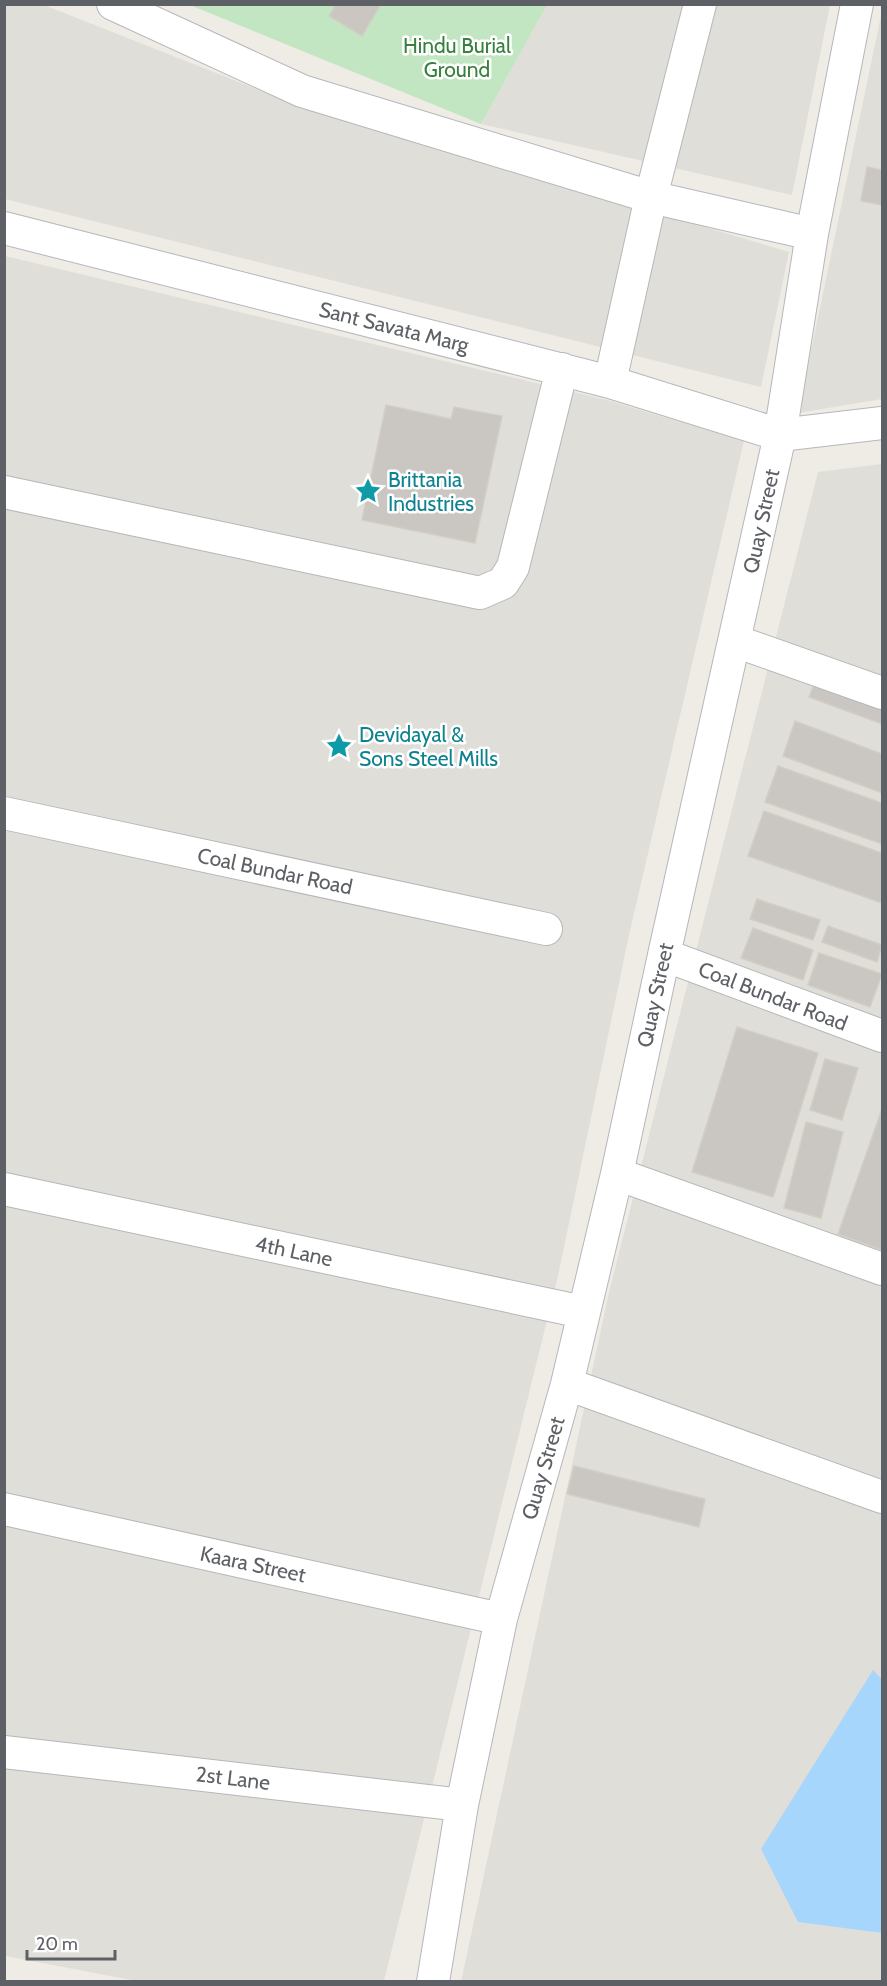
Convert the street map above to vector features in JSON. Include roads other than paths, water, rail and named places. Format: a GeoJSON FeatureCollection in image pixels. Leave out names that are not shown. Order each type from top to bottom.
{"type":"FeatureCollection","features":[{"type":"Feature","properties":{"kind":"street"},"geometry":{"type":"LineString","coordinates":[[112,4],[302,91],[651,197],[812,234]]}},
{"type":"Feature","properties":{"kind":"street"},"geometry":{"type":"LineString","coordinates":[[610,382],[651,197],[700,4]]}},
{"type":"Feature","properties":{"kind":"street","name":"Quay Street"},"geometry":{"type":"LineString","coordinates":[[433,1982],[462,1805],[501,1619],[567,1384],[617,1174],[780,435],[812,234],[857,4]]}},
{"type":"Feature","properties":{"kind":"street","name":"Sant Savata Marg"},"geometry":{"type":"LineString","coordinates":[[4,228],[562,369],[780,435]]}},
{"type":"Feature","properties":{"kind":"street"},"geometry":{"type":"LineString","coordinates":[[4,492],[480,593],[503,583],[513,567],[562,369]]}},
{"type":"Feature","properties":{"kind":"street"},"geometry":{"type":"LineString","coordinates":[[780,435],[882,423]]}},
{"type":"Feature","properties":{"kind":"street"},"geometry":{"type":"LineString","coordinates":[[735,641],[882,693]]}},
{"type":"Feature","properties":{"kind":"street","name":"Coal Bundar Road"},"geometry":{"type":"LineString","coordinates":[[4,813],[546,929]]}},
{"type":"Feature","properties":{"kind":"street","name":"Coal Bundar Road"},"geometry":{"type":"LineString","coordinates":[[664,955],[882,1036]]}},
{"type":"Feature","properties":{"kind":"street"},"geometry":{"type":"LineString","coordinates":[[617,1174],[882,1269]]}},
{"type":"Feature","properties":{"kind":"street","name":"4th Lane"},"geometry":{"type":"LineString","coordinates":[[4,1189],[583,1312]]}},
{"type":"Feature","properties":{"kind":"street"},"geometry":{"type":"LineString","coordinates":[[567,1384],[882,1497]]}},
{"type":"Feature","properties":{"kind":"street","name":"Kaara Street"},"geometry":{"type":"LineString","coordinates":[[4,1509],[501,1619]]}},
{"type":"Feature","properties":{"kind":"street","name":"2st Lane"},"geometry":{"type":"LineString","coordinates":[[4,1752],[462,1805]]}},
{"type":"Feature","properties":{"kind":"water"},"geometry":{"type":"Polygon","coordinates":[[[873,1670],[882,1679],[882,1933],[798,1922],[761,1849],[873,1670]]]}},
{"type":"Feature","properties":{"kind":"place","name":"Brittania Industries"},"geometry":{"type":"Point","coordinates":[368,491]}},
{"type":"Feature","properties":{"kind":"place","name":"Devidayal & Sons Steel Mills"},"geometry":{"type":"Point","coordinates":[339,746]}},
{"type":"Feature","properties":{"kind":"park label","name":"Hindu Burial Ground"},"geometry":{"type":"Point","coordinates":[457,57]}}]}
